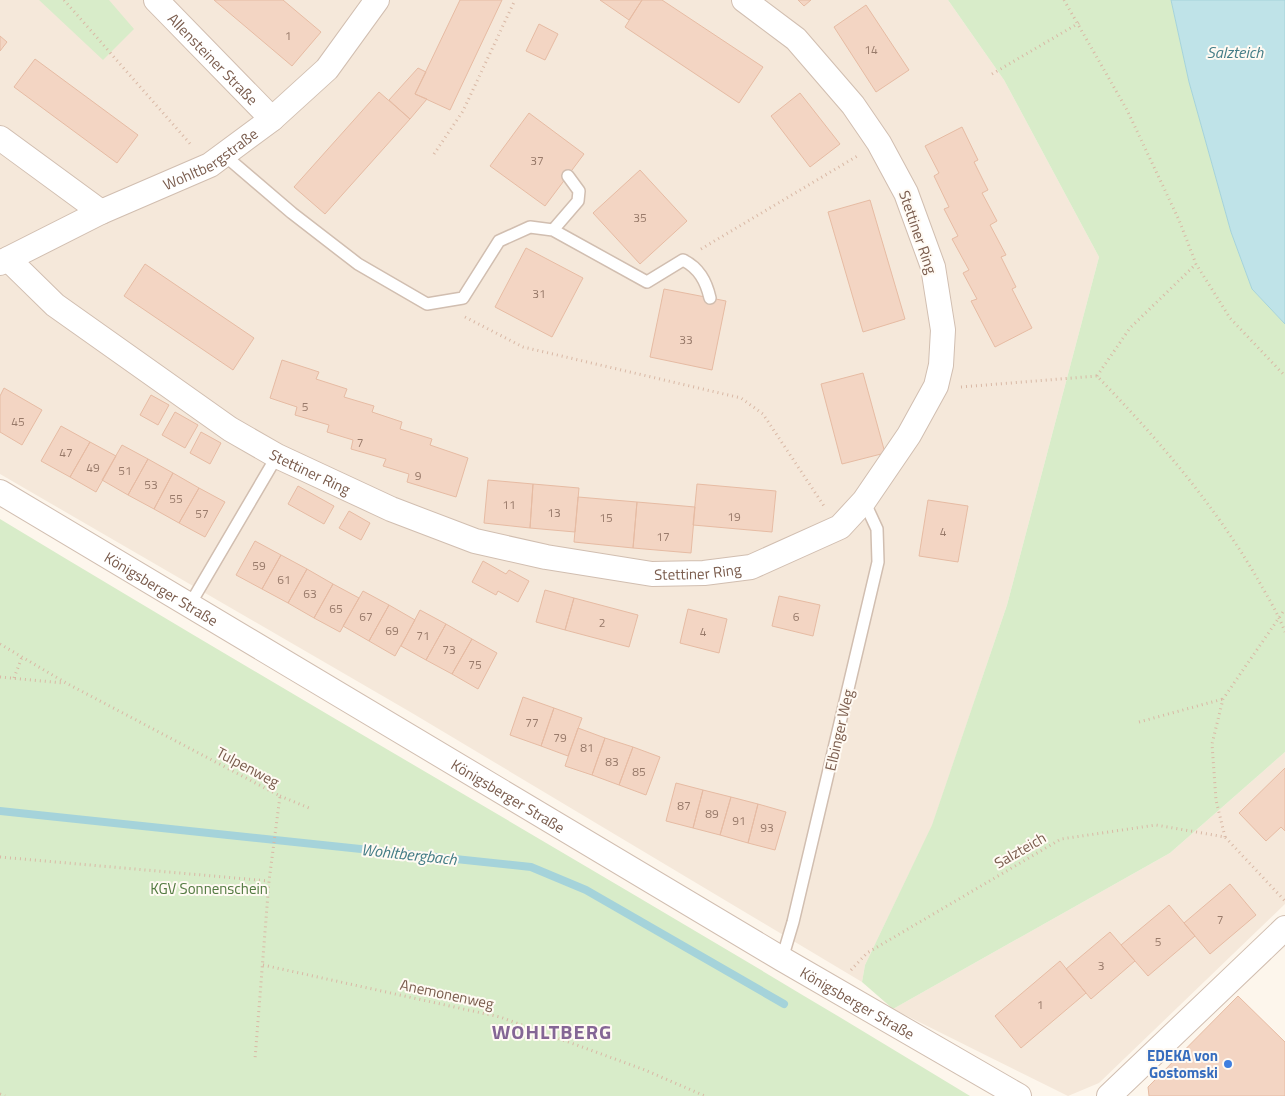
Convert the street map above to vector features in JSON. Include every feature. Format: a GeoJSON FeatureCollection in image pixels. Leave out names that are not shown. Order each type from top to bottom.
{"type":"FeatureCollection","features":[{"type":"Feature","properties":{"kind":"street","name":"Allensteiner Straße"},"geometry":{"type":"LineString","coordinates":[[156,0],[272,119]]}},
{"type":"Feature","properties":{"kind":"street","name":"Wohltbergstraße"},"geometry":{"type":"LineString","coordinates":[[4,261],[101,212],[216,160],[272,119],[327,69],[377,0]]}},
{"type":"Feature","properties":{"kind":"street","name":"Stettiner Ring"},"geometry":{"type":"LineString","coordinates":[[4,261],[55,305],[214,418],[277,456],[392,509],[475,541],[546,557],[652,574],[704,573],[751,567],[840,527],[864,501],[909,434],[936,386],[941,365],[943,330],[933,267],[906,193],[879,143],[854,105],[796,39],[744,0]]}},
{"type":"Feature","properties":{"kind":"street"},"geometry":{"type":"LineString","coordinates":[[0,138],[101,212]]}},
{"type":"Feature","properties":{"kind":"street","name":"Königsberger Straße"},"geometry":{"type":"LineString","coordinates":[[0,492],[782,959],[1019,1096]]}},
{"type":"Feature","properties":{"kind":"street"},"geometry":{"type":"LineString","coordinates":[[1110,1096],[1285,928]]}},
{"type":"Feature","properties":{"kind":"lane"},"geometry":{"type":"LineString","coordinates":[[216,160],[358,264],[427,304],[463,298],[498,241],[530,227],[553,230],[647,282],[683,260],[694,265],[707,284],[710,298]]}},
{"type":"Feature","properties":{"kind":"lane"},"geometry":{"type":"LineString","coordinates":[[553,230],[578,201],[579,191],[568,176]]}},
{"type":"Feature","properties":{"kind":"lane"},"geometry":{"type":"LineString","coordinates":[[189,606],[277,456]]}},
{"type":"Feature","properties":{"kind":"lane","name":"Elbinger Weg"},"geometry":{"type":"LineString","coordinates":[[782,959],[793,922],[878,562],[877,529],[864,501]]}},
{"type":"Feature","properties":{"kind":"path"},"geometry":{"type":"LineString","coordinates":[[64,0],[216,160]]}},
{"type":"Feature","properties":{"kind":"path"},"geometry":{"type":"LineString","coordinates":[[434,154],[462,111],[515,0]]}},
{"type":"Feature","properties":{"kind":"path"},"geometry":{"type":"LineString","coordinates":[[1064,0],[1079,23],[1127,110],[1179,220],[1196,264],[1230,318],[1285,376]]}},
{"type":"Feature","properties":{"kind":"path"},"geometry":{"type":"LineString","coordinates":[[992,74],[1079,23]]}},
{"type":"Feature","properties":{"kind":"path"},"geometry":{"type":"LineString","coordinates":[[706,246],[879,143]]}},
{"type":"Feature","properties":{"kind":"path"},"geometry":{"type":"LineString","coordinates":[[1098,376],[1130,328],[1196,264]]}},
{"type":"Feature","properties":{"kind":"path"},"geometry":{"type":"LineString","coordinates":[[456,318],[464,317],[524,347],[741,398],[763,414],[840,527]]}},
{"type":"Feature","properties":{"kind":"path"},"geometry":{"type":"LineString","coordinates":[[936,386],[973,388],[1098,376]]}},
{"type":"Feature","properties":{"kind":"path"},"geometry":{"type":"LineString","coordinates":[[1098,376],[1150,432],[1235,540],[1279,616],[1285,632]]}},
{"type":"Feature","properties":{"kind":"path"},"geometry":{"type":"LineString","coordinates":[[1285,609],[1223,699],[1212,744],[1216,800],[1225,837],[1285,901]]}},
{"type":"Feature","properties":{"kind":"path","name":"Tulpenweg"},"geometry":{"type":"LineString","coordinates":[[0,644],[66,684],[280,796],[269,881],[255,1059]]}},
{"type":"Feature","properties":{"kind":"path"},"geometry":{"type":"LineString","coordinates":[[14,678],[22,657]]}},
{"type":"Feature","properties":{"kind":"path"},"geometry":{"type":"LineString","coordinates":[[0,677],[66,684]]}},
{"type":"Feature","properties":{"kind":"path"},"geometry":{"type":"LineString","coordinates":[[1139,722],[1223,699]]}},
{"type":"Feature","properties":{"kind":"path"},"geometry":{"type":"LineString","coordinates":[[280,796],[309,808]]}},
{"type":"Feature","properties":{"kind":"path","name":"Salzteich"},"geometry":{"type":"LineString","coordinates":[[838,992],[854,964],[867,952],[1061,839],[1156,825],[1225,837]]}},
{"type":"Feature","properties":{"kind":"path"},"geometry":{"type":"LineString","coordinates":[[0,857],[269,881]]}},
{"type":"Feature","properties":{"kind":"path","name":"Anemonenweg"},"geometry":{"type":"LineString","coordinates":[[263,965],[500,1017],[645,1070],[705,1096]]}},
{"type":"Feature","properties":{"kind":"path"},"geometry":{"type":"LineString","coordinates":[[0,1094],[5,1096]]}},
{"type":"Feature","properties":{"kind":"shaded area"},"geometry":{"type":"Polygon","coordinates":[[[0,0],[948,0],[1004,80],[1099,257],[1007,605],[932,826],[865,965],[862,982],[412,713],[0,474],[0,0]]]}},
{"type":"Feature","properties":{"kind":"shaded area"},"geometry":{"type":"Polygon","coordinates":[[[1285,752],[1285,904],[1099,1083],[1068,1096],[893,1009],[1170,853],[1285,752]]]}},
{"type":"Feature","properties":{"kind":"green space"},"geometry":{"type":"Polygon","coordinates":[[[39,0],[109,0],[134,29],[103,60],[39,0]]]}},
{"type":"Feature","properties":{"kind":"green space"},"geometry":{"type":"Polygon","coordinates":[[[948,0],[1171,0],[1189,82],[1231,232],[1252,289],[1285,324],[1285,752],[1170,853],[893,1009],[862,982],[865,965],[932,825],[1007,605],[1099,257],[1004,80],[948,0]]]}},
{"type":"Feature","properties":{"kind":"green space","name":"KGV Sonnenschein"},"geometry":{"type":"Polygon","coordinates":[[[0,519],[728,951],[970,1096],[0,1096],[0,519]]]}},
{"type":"Feature","properties":{"kind":"water","name":"Salzteich"},"geometry":{"type":"Polygon","coordinates":[[[1171,0],[1285,0],[1285,324],[1252,289],[1231,232],[1189,82],[1171,0]]]}},
{"type":"Feature","properties":{"kind":"building"},"geometry":{"type":"Polygon","coordinates":[[[214,0],[283,0],[321,32],[292,66],[214,0]]]}},
{"type":"Feature","properties":{"kind":"building"},"geometry":{"type":"Polygon","coordinates":[[[460,0],[502,0],[450,110],[415,94],[460,0]]]}},
{"type":"Feature","properties":{"kind":"building"},"geometry":{"type":"Polygon","coordinates":[[[600,0],[642,0],[629,20],[600,0]]]}},
{"type":"Feature","properties":{"kind":"building"},"geometry":{"type":"Polygon","coordinates":[[[642,0],[662,0],[763,67],[739,103],[625,27],[642,0]]]}},
{"type":"Feature","properties":{"kind":"building"},"geometry":{"type":"Polygon","coordinates":[[[798,0],[811,0],[804,6],[798,0]]]}},
{"type":"Feature","properties":{"kind":"building"},"geometry":{"type":"Polygon","coordinates":[[[866,5],[909,70],[876,92],[834,27],[866,5]]]}},
{"type":"Feature","properties":{"kind":"building"},"geometry":{"type":"Polygon","coordinates":[[[539,24],[558,34],[545,60],[526,51],[539,24]]]}},
{"type":"Feature","properties":{"kind":"building"},"geometry":{"type":"Polygon","coordinates":[[[0,36],[7,42],[0,51],[0,36]]]}},
{"type":"Feature","properties":{"kind":"building"},"geometry":{"type":"Polygon","coordinates":[[[35,59],[138,135],[117,163],[14,87],[35,59]]]}},
{"type":"Feature","properties":{"kind":"building"},"geometry":{"type":"Polygon","coordinates":[[[418,68],[426,72],[415,94],[427,99],[410,119],[389,100],[418,68]]]}},
{"type":"Feature","properties":{"kind":"building"},"geometry":{"type":"Polygon","coordinates":[[[379,92],[410,119],[325,214],[294,187],[379,92]]]}},
{"type":"Feature","properties":{"kind":"building"},"geometry":{"type":"Polygon","coordinates":[[[800,93],[840,144],[810,167],[771,116],[800,93]]]}},
{"type":"Feature","properties":{"kind":"building"},"geometry":{"type":"Polygon","coordinates":[[[529,113],[584,154],[545,206],[490,166],[529,113]]]}},
{"type":"Feature","properties":{"kind":"building"},"geometry":{"type":"Polygon","coordinates":[[[962,127],[978,160],[974,162],[988,190],[982,193],[997,221],[990,225],[1006,255],[1001,257],[1016,287],[1012,289],[1032,328],[995,347],[971,301],[977,299],[963,273],[969,270],[952,239],[958,236],[944,209],[949,207],[934,176],[939,173],[925,146],[962,127]]]}},
{"type":"Feature","properties":{"kind":"building"},"geometry":{"type":"Polygon","coordinates":[[[640,170],[687,221],[640,264],[593,213],[640,170]]]}},
{"type":"Feature","properties":{"kind":"building"},"geometry":{"type":"Polygon","coordinates":[[[870,200],[905,319],[863,332],[828,212],[870,200]]]}},
{"type":"Feature","properties":{"kind":"building"},"geometry":{"type":"Polygon","coordinates":[[[526,248],[583,278],[552,337],[495,307],[526,248]]]}},
{"type":"Feature","properties":{"kind":"building"},"geometry":{"type":"Polygon","coordinates":[[[145,264],[254,338],[233,370],[124,296],[145,264]]]}},
{"type":"Feature","properties":{"kind":"building"},"geometry":{"type":"Polygon","coordinates":[[[664,289],[726,301],[712,370],[650,357],[664,289]]]}},
{"type":"Feature","properties":{"kind":"building"},"geometry":{"type":"Polygon","coordinates":[[[282,360],[319,372],[316,379],[347,389],[344,397],[374,406],[372,412],[402,422],[400,429],[432,439],[430,445],[468,458],[456,497],[407,482],[409,474],[383,466],[386,459],[351,449],[353,440],[327,432],[329,425],[295,415],[297,407],[270,398],[282,360]]]}},
{"type":"Feature","properties":{"kind":"building"},"geometry":{"type":"Polygon","coordinates":[[[863,373],[885,453],[842,464],[821,384],[863,373]]]}},
{"type":"Feature","properties":{"kind":"building"},"geometry":{"type":"Polygon","coordinates":[[[4,388],[42,410],[22,445],[0,432],[0,396],[4,388]]]}},
{"type":"Feature","properties":{"kind":"building"},"geometry":{"type":"Polygon","coordinates":[[[151,395],[169,405],[158,425],[140,415],[151,395]]]}},
{"type":"Feature","properties":{"kind":"building"},"geometry":{"type":"Polygon","coordinates":[[[175,412],[198,425],[185,448],[162,435],[175,412]]]}},
{"type":"Feature","properties":{"kind":"building"},"geometry":{"type":"Polygon","coordinates":[[[61,426],[90,442],[70,477],[41,461],[61,426]]]}},
{"type":"Feature","properties":{"kind":"building"},"geometry":{"type":"Polygon","coordinates":[[[201,432],[221,443],[210,464],[190,453],[201,432]]]}},
{"type":"Feature","properties":{"kind":"building"},"geometry":{"type":"Polygon","coordinates":[[[90,442],[116,456],[96,492],[70,477],[90,442]]]}},
{"type":"Feature","properties":{"kind":"building"},"geometry":{"type":"Polygon","coordinates":[[[122,445],[148,459],[128,495],[102,480],[122,445]]]}},
{"type":"Feature","properties":{"kind":"building"},"geometry":{"type":"Polygon","coordinates":[[[148,459],[173,473],[154,509],[128,495],[148,459]]]}},
{"type":"Feature","properties":{"kind":"building"},"geometry":{"type":"Polygon","coordinates":[[[173,473],[199,488],[179,523],[154,509],[173,473]]]}},
{"type":"Feature","properties":{"kind":"building"},"geometry":{"type":"Polygon","coordinates":[[[488,480],[533,484],[530,528],[484,523],[488,480]]]}},
{"type":"Feature","properties":{"kind":"building"},"geometry":{"type":"Polygon","coordinates":[[[533,484],[579,488],[575,532],[530,528],[533,484]]]}},
{"type":"Feature","properties":{"kind":"building"},"geometry":{"type":"Polygon","coordinates":[[[697,484],[776,491],[772,532],[693,525],[697,484]]]}},
{"type":"Feature","properties":{"kind":"building"},"geometry":{"type":"Polygon","coordinates":[[[298,486],[334,506],[324,524],[288,504],[298,486]]]}},
{"type":"Feature","properties":{"kind":"building"},"geometry":{"type":"Polygon","coordinates":[[[199,488],[225,502],[205,537],[179,523],[199,488]]]}},
{"type":"Feature","properties":{"kind":"building"},"geometry":{"type":"Polygon","coordinates":[[[578,497],[637,502],[633,548],[574,542],[578,497]]]}},
{"type":"Feature","properties":{"kind":"building"},"geometry":{"type":"Polygon","coordinates":[[[928,500],[968,506],[958,562],[919,556],[928,500]]]}},
{"type":"Feature","properties":{"kind":"building"},"geometry":{"type":"Polygon","coordinates":[[[637,502],[695,507],[691,553],[633,548],[637,502]]]}},
{"type":"Feature","properties":{"kind":"building"},"geometry":{"type":"Polygon","coordinates":[[[349,511],[370,523],[361,540],[339,528],[349,511]]]}},
{"type":"Feature","properties":{"kind":"building"},"geometry":{"type":"Polygon","coordinates":[[[255,541],[281,555],[262,589],[236,575],[255,541]]]}},
{"type":"Feature","properties":{"kind":"building"},"geometry":{"type":"Polygon","coordinates":[[[281,555],[307,569],[288,603],[262,589],[281,555]]]}},
{"type":"Feature","properties":{"kind":"building"},"geometry":{"type":"Polygon","coordinates":[[[483,561],[506,574],[509,570],[529,581],[518,602],[498,591],[496,595],[472,582],[483,561]]]}},
{"type":"Feature","properties":{"kind":"building"},"geometry":{"type":"Polygon","coordinates":[[[307,569],[333,584],[314,618],[288,603],[307,569]]]}},
{"type":"Feature","properties":{"kind":"building"},"geometry":{"type":"Polygon","coordinates":[[[333,584],[359,598],[340,632],[314,618],[333,584]]]}},
{"type":"Feature","properties":{"kind":"building"},"geometry":{"type":"Polygon","coordinates":[[[545,590],[574,598],[565,630],[536,622],[545,590]]]}},
{"type":"Feature","properties":{"kind":"building"},"geometry":{"type":"Polygon","coordinates":[[[363,591],[389,605],[369,641],[343,626],[363,591]]]}},
{"type":"Feature","properties":{"kind":"building"},"geometry":{"type":"Polygon","coordinates":[[[779,596],[820,605],[813,636],[772,626],[779,596]]]}},
{"type":"Feature","properties":{"kind":"building"},"geometry":{"type":"Polygon","coordinates":[[[574,598],[638,615],[629,647],[565,630],[574,598]]]}},
{"type":"Feature","properties":{"kind":"building"},"geometry":{"type":"Polygon","coordinates":[[[389,605],[415,620],[395,656],[369,641],[389,605]]]}},
{"type":"Feature","properties":{"kind":"building"},"geometry":{"type":"Polygon","coordinates":[[[688,609],[727,619],[719,653],[680,643],[688,609]]]}},
{"type":"Feature","properties":{"kind":"building"},"geometry":{"type":"Polygon","coordinates":[[[420,610],[446,624],[426,660],[401,646],[420,610]]]}},
{"type":"Feature","properties":{"kind":"building"},"geometry":{"type":"Polygon","coordinates":[[[446,624],[472,639],[452,674],[426,660],[446,624]]]}},
{"type":"Feature","properties":{"kind":"building"},"geometry":{"type":"Polygon","coordinates":[[[472,639],[497,653],[478,689],[452,674],[472,639]]]}},
{"type":"Feature","properties":{"kind":"building"},"geometry":{"type":"Polygon","coordinates":[[[523,697],[554,708],[541,746],[510,735],[523,697]]]}},
{"type":"Feature","properties":{"kind":"building"},"geometry":{"type":"Polygon","coordinates":[[[554,708],[582,718],[568,756],[541,746],[554,708]]]}},
{"type":"Feature","properties":{"kind":"building"},"geometry":{"type":"Polygon","coordinates":[[[578,728],[605,738],[592,775],[565,766],[578,728]]]}},
{"type":"Feature","properties":{"kind":"building"},"geometry":{"type":"Polygon","coordinates":[[[605,738],[633,747],[619,785],[592,775],[605,738]]]}},
{"type":"Feature","properties":{"kind":"building"},"geometry":{"type":"Polygon","coordinates":[[[633,747],[660,757],[646,795],[619,785],[633,747]]]}},
{"type":"Feature","properties":{"kind":"building"},"geometry":{"type":"Polygon","coordinates":[[[1285,768],[1285,831],[1281,827],[1266,841],[1239,813],[1285,768]]]}},
{"type":"Feature","properties":{"kind":"building"},"geometry":{"type":"Polygon","coordinates":[[[676,783],[703,790],[693,828],[666,821],[676,783]]]}},
{"type":"Feature","properties":{"kind":"building"},"geometry":{"type":"Polygon","coordinates":[[[703,790],[731,797],[720,835],[693,828],[703,790]]]}},
{"type":"Feature","properties":{"kind":"building"},"geometry":{"type":"Polygon","coordinates":[[[731,797],[758,804],[748,843],[720,835],[731,797]]]}},
{"type":"Feature","properties":{"kind":"building"},"geometry":{"type":"Polygon","coordinates":[[[758,804],[786,812],[775,850],[748,843],[758,804]]]}},
{"type":"Feature","properties":{"kind":"building"},"geometry":{"type":"Polygon","coordinates":[[[1230,884],[1256,915],[1210,954],[1184,923],[1230,884]]]}},
{"type":"Feature","properties":{"kind":"building"},"geometry":{"type":"Polygon","coordinates":[[[1169,905],[1195,936],[1148,976],[1121,945],[1169,905]]]}},
{"type":"Feature","properties":{"kind":"building"},"geometry":{"type":"Polygon","coordinates":[[[1110,932],[1135,961],[1091,999],[1066,969],[1110,932]]]}},
{"type":"Feature","properties":{"kind":"building"},"geometry":{"type":"Polygon","coordinates":[[[1060,961],[1086,993],[1021,1048],[995,1016],[1060,961]]]}},
{"type":"Feature","properties":{"kind":"building","name":"EDEKA von Gostomski"},"geometry":{"type":"Polygon","coordinates":[[[1238,996],[1285,1042],[1285,1096],[1149,1096],[1148,1087],[1238,996]]]}},
{"type":"Feature","properties":{"kind":"waterway","name":"Wohltbergbach"},"geometry":{"type":"LineString","coordinates":[[0,811],[531,867],[586,890],[784,1004]]}},
{"type":"Feature","properties":{"kind":"place","name":"EDEKA von Gostomski"},"geometry":{"type":"Point","coordinates":[1228,1064]}},
{"type":"Feature","properties":{"kind":"district","name":"WOHLTBERG"},"geometry":{"type":"Point","coordinates":[552,1031]}}]}
